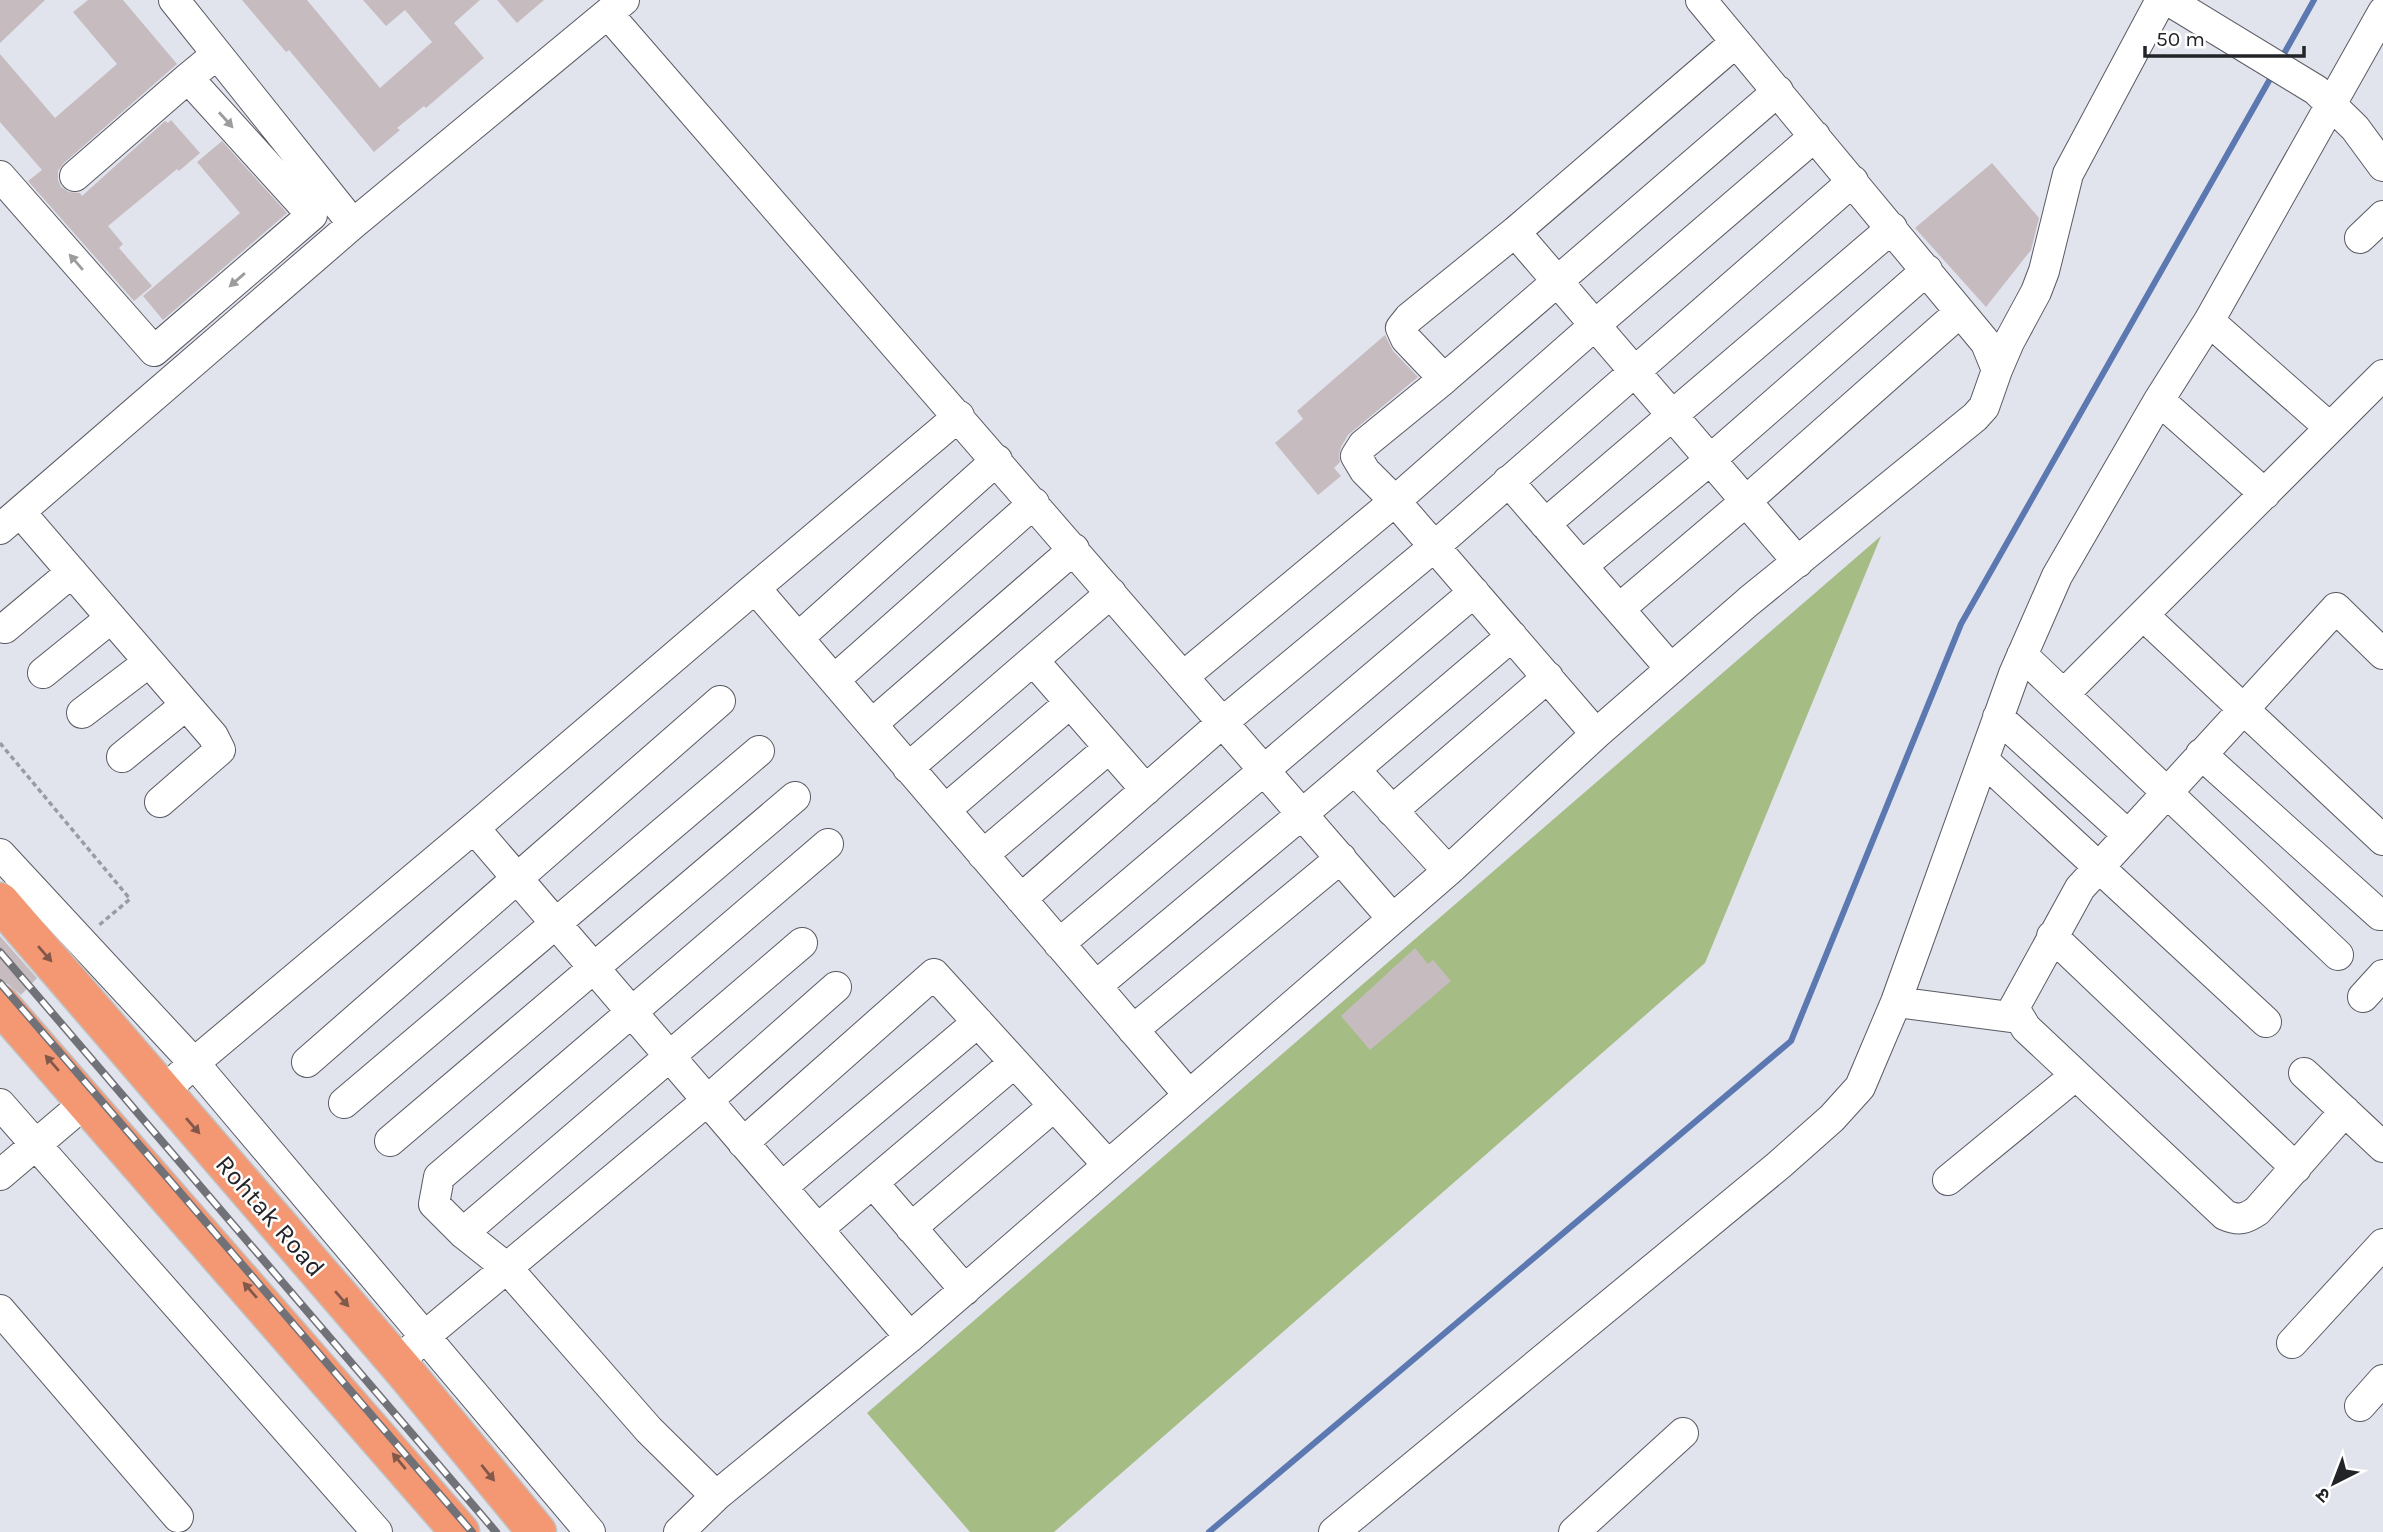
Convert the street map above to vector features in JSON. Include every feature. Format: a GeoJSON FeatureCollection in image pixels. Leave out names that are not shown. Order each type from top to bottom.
{"type":"FeatureCollection","features":[{"type":"Feature","properties":{"kind":"highway","name":"Rohtak Road"},"geometry":{"type":"LineString","coordinates":[[0,902],[398,1364],[537,1532]]}},
{"type":"Feature","properties":{"kind":"highway"},"geometry":{"type":"LineString","coordinates":[[0,1004],[460,1532]]}},
{"type":"Feature","properties":{"kind":"street"},"geometry":{"type":"LineString","coordinates":[[174,0],[353,224]]}},
{"type":"Feature","properties":{"kind":"street"},"geometry":{"type":"LineString","coordinates":[[1702,0],[1986,343],[1997,370]]}},
{"type":"Feature","properties":{"kind":"street"},"geometry":{"type":"LineString","coordinates":[[679,1532],[716,1496],[910,1337],[1448,871],[1596,734],[1671,669],[1975,417],[1984,407],[1997,370],[2036,292],[2072,164],[2171,3],[2323,98],[2355,128],[2383,166]]}},
{"type":"Feature","properties":{"kind":"street"},"geometry":{"type":"LineString","coordinates":[[160,802],[220,750],[213,736],[72,572],[10,520],[353,224],[616,7],[959,416],[1392,918]]}},
{"type":"Feature","properties":{"kind":"street"},"geometry":{"type":"LineString","coordinates":[[1334,1532],[1779,1165],[1832,1118],[1860,1087],[1896,1002],[2022,655],[2057,576],[2159,400],[2209,321],[2323,98],[2383,12]]}},
{"type":"Feature","properties":{"kind":"street"},"geometry":{"type":"LineString","coordinates":[[1444,379],[1406,340],[1401,328],[1409,318],[1515,232],[1736,42]]}},
{"type":"Feature","properties":{"kind":"street"},"geometry":{"type":"LineString","coordinates":[[75,176],[216,55]]}},
{"type":"Feature","properties":{"kind":"street"},"geometry":{"type":"LineString","coordinates":[[0,176],[154,351],[312,215],[188,78]]}},
{"type":"Feature","properties":{"kind":"street"},"geometry":{"type":"LineString","coordinates":[[1596,734],[1395,501],[1365,471],[1356,456],[1363,445],[1558,283],[1777,92]]}},
{"type":"Feature","properties":{"kind":"street"},"geometry":{"type":"LineString","coordinates":[[1184,676],[1395,501],[1815,136]]}},
{"type":"Feature","properties":{"kind":"street"},"geometry":{"type":"LineString","coordinates":[[1021,899],[1223,722],[1434,546],[1853,181]]}},
{"type":"Feature","properties":{"kind":"street"},"geometry":{"type":"LineString","coordinates":[[2360,239],[2383,216]]}},
{"type":"Feature","properties":{"kind":"street"},"geometry":{"type":"LineString","coordinates":[[1545,524],[1892,228]]}},
{"type":"Feature","properties":{"kind":"street"},"geometry":{"type":"LineString","coordinates":[[1515,232],[1798,562]]}},
{"type":"Feature","properties":{"kind":"street"},"geometry":{"type":"LineString","coordinates":[[1582,566],[1710,460],[1927,270]]}},
{"type":"Feature","properties":{"kind":"street"},"geometry":{"type":"LineString","coordinates":[[1619,609],[1961,312]]}},
{"type":"Feature","properties":{"kind":"street"},"geometry":{"type":"LineString","coordinates":[[2209,321],[2329,427]]}},
{"type":"Feature","properties":{"kind":"street"},"geometry":{"type":"LineString","coordinates":[[2064,694],[2383,375]]}},
{"type":"Feature","properties":{"kind":"street"},"geometry":{"type":"LineString","coordinates":[[2159,400],[2265,494]]}},
{"type":"Feature","properties":{"kind":"street"},"geometry":{"type":"LineString","coordinates":[[163,1092],[959,416]]}},
{"type":"Feature","properties":{"kind":"street"},"geometry":{"type":"LineString","coordinates":[[798,638],[997,460]]}},
{"type":"Feature","properties":{"kind":"street"},"geometry":{"type":"LineString","coordinates":[[1508,481],[1671,669]]}},
{"type":"Feature","properties":{"kind":"street"},"geometry":{"type":"LineString","coordinates":[[834,680],[1034,503]]}},
{"type":"Feature","properties":{"kind":"street"},"geometry":{"type":"LineString","coordinates":[[872,724],[1074,549]]}},
{"type":"Feature","properties":{"kind":"street"},"geometry":{"type":"LineString","coordinates":[[5,628],[72,572]]}},
{"type":"Feature","properties":{"kind":"street"},"geometry":{"type":"LineString","coordinates":[[755,588],[1189,1095]]}},
{"type":"Feature","properties":{"kind":"street"},"geometry":{"type":"LineString","coordinates":[[1059,944],[1474,592]]}},
{"type":"Feature","properties":{"kind":"street"},"geometry":{"type":"LineString","coordinates":[[908,768],[1111,593]]}},
{"type":"Feature","properties":{"kind":"street"},"geometry":{"type":"LineString","coordinates":[[2345,1111],[2257,1211],[2247,1218],[2236,1220],[2225,1215],[2026,1028],[2014,1008],[2080,888],[2336,608],[2383,654]]}},
{"type":"Feature","properties":{"kind":"street"},"geometry":{"type":"LineString","coordinates":[[2143,615],[2383,840]]}},
{"type":"Feature","properties":{"kind":"street"},"geometry":{"type":"LineString","coordinates":[[43,673],[111,618]]}},
{"type":"Feature","properties":{"kind":"street"},"geometry":{"type":"LineString","coordinates":[[1096,986],[1512,636]]}},
{"type":"Feature","properties":{"kind":"street"},"geometry":{"type":"LineString","coordinates":[[2022,655],[2338,955]]}},
{"type":"Feature","properties":{"kind":"street"},"geometry":{"type":"LineString","coordinates":[[1033,660],[1146,790]]}},
{"type":"Feature","properties":{"kind":"street"},"geometry":{"type":"LineString","coordinates":[[82,713],[149,662]]}},
{"type":"Feature","properties":{"kind":"street"},"geometry":{"type":"LineString","coordinates":[[1392,811],[1548,677]]}},
{"type":"Feature","properties":{"kind":"street"},"geometry":{"type":"LineString","coordinates":[[307,1062],[720,701]]}},
{"type":"Feature","properties":{"kind":"street"},"geometry":{"type":"LineString","coordinates":[[945,810],[1070,704]]}},
{"type":"Feature","properties":{"kind":"street"},"geometry":{"type":"LineString","coordinates":[[122,757],[186,705]]}},
{"type":"Feature","properties":{"kind":"street"},"geometry":{"type":"LineString","coordinates":[[1998,718],[2128,835]]}},
{"type":"Feature","properties":{"kind":"street"},"geometry":{"type":"LineString","coordinates":[[983,855],[1109,748]]}},
{"type":"Feature","properties":{"kind":"street"},"geometry":{"type":"LineString","coordinates":[[344,1102],[759,751]]}},
{"type":"Feature","properties":{"kind":"street"},"geometry":{"type":"LineString","coordinates":[[2201,754],[2380,915]]}},
{"type":"Feature","properties":{"kind":"street"},"geometry":{"type":"LineString","coordinates":[[1983,760],[2266,1022]]}},
{"type":"Feature","properties":{"kind":"street"},"geometry":{"type":"LineString","coordinates":[[1354,770],[1448,871]]}},
{"type":"Feature","properties":{"kind":"street"},"geometry":{"type":"LineString","coordinates":[[390,1141],[795,797]]}},
{"type":"Feature","properties":{"kind":"street"},"geometry":{"type":"LineString","coordinates":[[474,828],[910,1337]]}},
{"type":"Feature","properties":{"kind":"street"},"geometry":{"type":"LineString","coordinates":[[716,1496],[649,1430],[507,1268],[463,1233],[434,1204],[439,1177],[828,844]]}},
{"type":"Feature","properties":{"kind":"street"},"geometry":{"type":"LineString","coordinates":[[0,854],[194,1063],[590,1532]]}},
{"type":"Feature","properties":{"kind":"street"},"geometry":{"type":"LineString","coordinates":[[1133,1030],[1341,858]]}},
{"type":"Feature","properties":{"kind":"street"},"geometry":{"type":"LineString","coordinates":[[2052,936],[2296,1168]]}},
{"type":"Feature","properties":{"kind":"street"},"geometry":{"type":"LineString","coordinates":[[463,1233],[802,943]]}},
{"type":"Feature","properties":{"kind":"street"},"geometry":{"type":"LineString","coordinates":[[743,1143],[934,974],[1108,1165]]}},
{"type":"Feature","properties":{"kind":"street"},"geometry":{"type":"LineString","coordinates":[[2363,997],[2383,975]]}},
{"type":"Feature","properties":{"kind":"street"},"geometry":{"type":"LineString","coordinates":[[398,1364],[425,1336],[708,1100],[836,987]]}},
{"type":"Feature","properties":{"kind":"street"},"geometry":{"type":"LineString","coordinates":[[1896,1002],[2018,1018]]}},
{"type":"Feature","properties":{"kind":"street"},"geometry":{"type":"LineString","coordinates":[[782,1187],[978,1022]]}},
{"type":"Feature","properties":{"kind":"street"},"geometry":{"type":"LineString","coordinates":[[818,1229],[1014,1063]]}},
{"type":"Feature","properties":{"kind":"street"},"geometry":{"type":"LineString","coordinates":[[2304,1073],[2383,1147]]}},
{"type":"Feature","properties":{"kind":"street"},"geometry":{"type":"LineString","coordinates":[[1948,1180],[2076,1075]]}},
{"type":"Feature","properties":{"kind":"street"},"geometry":{"type":"LineString","coordinates":[[0,1175],[86,1102]]}},
{"type":"Feature","properties":{"kind":"street"},"geometry":{"type":"LineString","coordinates":[[0,1104],[377,1532]]}},
{"type":"Feature","properties":{"kind":"street"},"geometry":{"type":"LineString","coordinates":[[911,1228],[1054,1106]]}},
{"type":"Feature","properties":{"kind":"street"},"geometry":{"type":"LineString","coordinates":[[873,1183],[965,1290]]}},
{"type":"Feature","properties":{"kind":"street"},"geometry":{"type":"LineString","coordinates":[[2292,1343],[2383,1244]]}},
{"type":"Feature","properties":{"kind":"street"},"geometry":{"type":"LineString","coordinates":[[0,1310],[178,1517]]}},
{"type":"Feature","properties":{"kind":"street"},"geometry":{"type":"LineString","coordinates":[[2360,1406],[2383,1380]]}},
{"type":"Feature","properties":{"kind":"street"},"geometry":{"type":"LineString","coordinates":[[1574,1532],[1683,1433]]}},
{"type":"Feature","properties":{"kind":"path"},"geometry":{"type":"LineString","coordinates":[[0,743],[130,899],[93,930]]}},
{"type":"Feature","properties":{"kind":"green space"},"geometry":{"type":"Polygon","coordinates":[[[1881,536],[1705,963],[1054,1532],[970,1532],[867,1413],[1881,536]]]}},
{"type":"Feature","properties":{"kind":"building"},"geometry":{"type":"Polygon","coordinates":[[[0,0],[45,0],[0,43],[0,0]]]}},
{"type":"Feature","properties":{"kind":"building"},"geometry":{"type":"Polygon","coordinates":[[[88,0],[123,0],[177,64],[64,163],[58,171],[61,187],[82,196],[165,121],[168,123],[171,120],[200,153],[108,226],[123,244],[119,248],[152,286],[134,301],[28,181],[42,170],[0,122],[0,54],[55,118],[117,64],[73,12],[88,0]]]}},
{"type":"Feature","properties":{"kind":"building"},"geometry":{"type":"Polygon","coordinates":[[[242,0],[307,0],[380,88],[432,42],[405,10],[386,26],[363,0],[480,0],[454,23],[484,58],[426,108],[424,106],[397,128],[400,130],[374,152],[289,50],[286,52],[242,0]]]}},
{"type":"Feature","properties":{"kind":"building"},"geometry":{"type":"Polygon","coordinates":[[[497,0],[544,0],[517,23],[497,0]]]}},
{"type":"Feature","properties":{"kind":"building"},"geometry":{"type":"Polygon","coordinates":[[[222,141],[287,213],[163,320],[143,296],[240,213],[197,162],[222,141]]]}},
{"type":"Feature","properties":{"kind":"building"},"geometry":{"type":"Polygon","coordinates":[[[1992,163],[2039,218],[2031,250],[1986,307],[1915,228],[1992,163]]]}},
{"type":"Feature","properties":{"kind":"building"},"geometry":{"type":"Polygon","coordinates":[[[1385,335],[1393,351],[1418,377],[1348,435],[1341,447],[1340,462],[1334,468],[1341,476],[1318,495],[1275,443],[1303,419],[1297,411],[1385,335]]]}},
{"type":"Feature","properties":{"kind":"building"},"geometry":{"type":"Polygon","coordinates":[[[0,936],[37,978],[21,995],[8,984],[0,982],[0,936]]]}},
{"type":"Feature","properties":{"kind":"building"},"geometry":{"type":"Polygon","coordinates":[[[1415,948],[1428,964],[1433,960],[1451,981],[1370,1050],[1341,1016],[1415,948]]]}},
{"type":"Feature","properties":{"kind":"waterway"},"geometry":{"type":"LineString","coordinates":[[2281,59],[2314,0]]}},
{"type":"Feature","properties":{"kind":"waterway"},"geometry":{"type":"LineString","coordinates":[[1209,1532],[1791,1041],[1961,624],[2274,72]]}},
{"type":"Feature","properties":{"kind":"railway"},"geometry":{"type":"LineString","coordinates":[[0,952],[496,1532]]}},
{"type":"Feature","properties":{"kind":"railway"},"geometry":{"type":"LineString","coordinates":[[0,983],[472,1532]]}}]}
